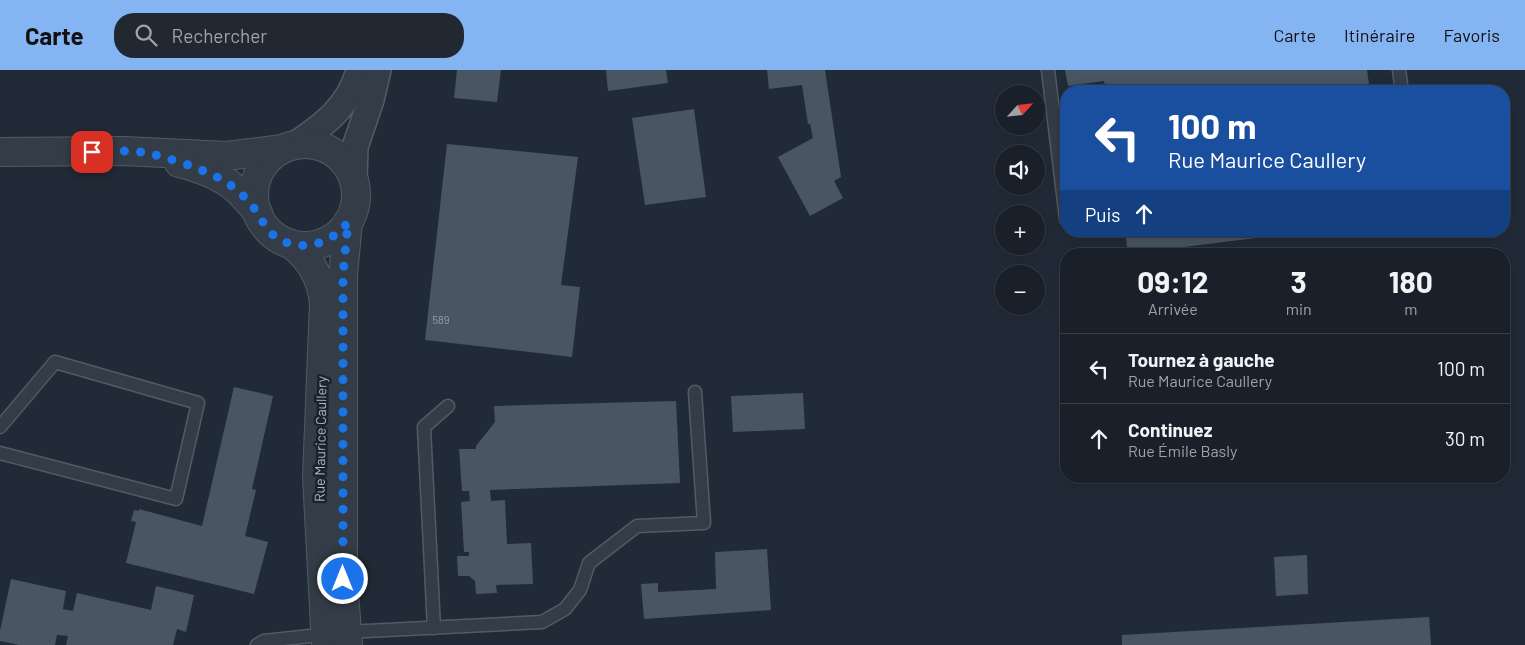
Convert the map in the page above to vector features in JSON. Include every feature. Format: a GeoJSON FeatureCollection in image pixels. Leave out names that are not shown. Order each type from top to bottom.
{"type":"FeatureCollection","features":[{"type":"Feature","properties":{"kind":"street","name":"Rue Maurice Caullery"},"geometry":{"type":"LineString","coordinates":[[337,639],[317,477],[323,297],[320,282],[309,260],[291,244],[268,230],[258,213],[254,193],[257,179],[267,161],[326,123],[341,107],[352,90],[360,70]]}},
{"type":"Feature","properties":{"kind":"street","name":"Rue Maurice Caullery"},"geometry":{"type":"LineString","coordinates":[[337,639],[343,579],[343,275],[348,222],[355,202],[355,147],[371,100],[378,70]]}},
{"type":"Feature","properties":{"kind":"street"},"geometry":{"type":"LineString","coordinates":[[0,152],[141,152],[226,156],[314,145],[327,149],[344,162],[354,180]]}},
{"type":"Feature","properties":{"kind":"street"},"geometry":{"type":"LineString","coordinates":[[141,152],[217,177],[237,190],[258,213]]}},
{"type":"Feature","properties":{"kind":"street","name":"Rue Maurice Caullery"},"geometry":{"type":"LineString","coordinates":[[291,244],[306,246],[320,244],[333,238],[348,222]]}},
{"type":"Feature","properties":{"kind":"lane"},"geometry":{"type":"LineString","coordinates":[[1048,70],[1060,169]]}},
{"type":"Feature","properties":{"kind":"lane"},"geometry":{"type":"LineString","coordinates":[[1399,70],[1401,85]]}},
{"type":"Feature","properties":{"kind":"lane"},"geometry":{"type":"LineString","coordinates":[[0,427],[54,362],[198,402],[176,499],[0,452]]}},
{"type":"Feature","properties":{"kind":"lane"},"geometry":{"type":"LineString","coordinates":[[257,645],[264,641],[337,639],[434,628],[542,622],[565,609],[580,590],[589,563],[636,526],[704,522],[695,392]]}},
{"type":"Feature","properties":{"kind":"lane"},"geometry":{"type":"LineString","coordinates":[[434,628],[424,427],[448,406]]}},
{"type":"Feature","properties":{"kind":"building"},"geometry":{"type":"Polygon","coordinates":[[[457,70],[501,70],[497,102],[454,98],[457,70]]]}},
{"type":"Feature","properties":{"kind":"building"},"geometry":{"type":"Polygon","coordinates":[[[606,70],[666,70],[668,83],[608,91],[606,70]]]}},
{"type":"Feature","properties":{"kind":"building"},"geometry":{"type":"Polygon","coordinates":[[[767,70],[825,70],[841,177],[834,181],[843,198],[810,216],[778,157],[813,138],[810,124],[808,124],[802,85],[769,89],[767,70]]]}},
{"type":"Feature","properties":{"kind":"building"},"geometry":{"type":"Polygon","coordinates":[[[1065,70],[1367,70],[1369,85],[1105,85],[1104,81],[1068,85],[1065,70]]]}},
{"type":"Feature","properties":{"kind":"building"},"geometry":{"type":"Polygon","coordinates":[[[694,109],[706,197],[645,205],[632,118],[694,109]]]}},
{"type":"Feature","properties":{"kind":"building"},"geometry":{"type":"Polygon","coordinates":[[[447,144],[578,157],[561,285],[580,287],[572,357],[425,340],[447,144]]]}},
{"type":"Feature","properties":{"kind":"building"},"geometry":{"type":"Polygon","coordinates":[[[1126,237],[1265,237],[1176,248],[1127,248],[1126,237]]]}},
{"type":"Feature","properties":{"kind":"building"},"geometry":{"type":"Polygon","coordinates":[[[234,387],[273,396],[252,489],[256,490],[245,536],[268,542],[254,594],[126,563],[136,522],[131,521],[134,510],[139,511],[139,509],[202,526],[234,387]]]}},
{"type":"Feature","properties":{"kind":"building"},"geometry":{"type":"Polygon","coordinates":[[[803,393],[805,429],[733,432],[731,396],[803,393]]]}},
{"type":"Feature","properties":{"kind":"building"},"geometry":{"type":"Polygon","coordinates":[[[676,401],[680,483],[490,490],[491,501],[505,500],[507,544],[531,543],[533,584],[496,585],[497,593],[476,594],[475,581],[469,576],[458,576],[457,556],[469,556],[469,552],[464,552],[461,502],[470,501],[469,491],[462,491],[459,449],[476,449],[476,446],[495,422],[494,406],[676,401]]]}},
{"type":"Feature","properties":{"kind":"building"},"geometry":{"type":"Polygon","coordinates":[[[767,549],[771,610],[644,619],[641,584],[658,583],[658,592],[716,589],[715,552],[767,549]]]}},
{"type":"Feature","properties":{"kind":"building"},"geometry":{"type":"Polygon","coordinates":[[[1307,555],[1308,594],[1276,596],[1274,557],[1307,555]]]}},
{"type":"Feature","properties":{"kind":"building"},"geometry":{"type":"Polygon","coordinates":[[[11,579],[66,591],[63,609],[73,611],[77,593],[151,610],[156,586],[194,595],[186,632],[177,629],[173,645],[66,645],[68,636],[57,635],[55,645],[19,645],[0,641],[0,631],[11,579]]]}},
{"type":"Feature","properties":{"kind":"building"},"geometry":{"type":"Polygon","coordinates":[[[1429,617],[1431,645],[1122,645],[1122,635],[1429,617]]]}},
{"type":"Feature","properties":{"kind":"route"},"geometry":{"type":"LineString","coordinates":[[92,152],[141,152],[200,169],[227,182],[237,190],[258,213],[264,225],[273,235],[291,244],[306,246],[320,244],[333,238],[348,222],[344,248],[343,275],[343,579]]}}]}
